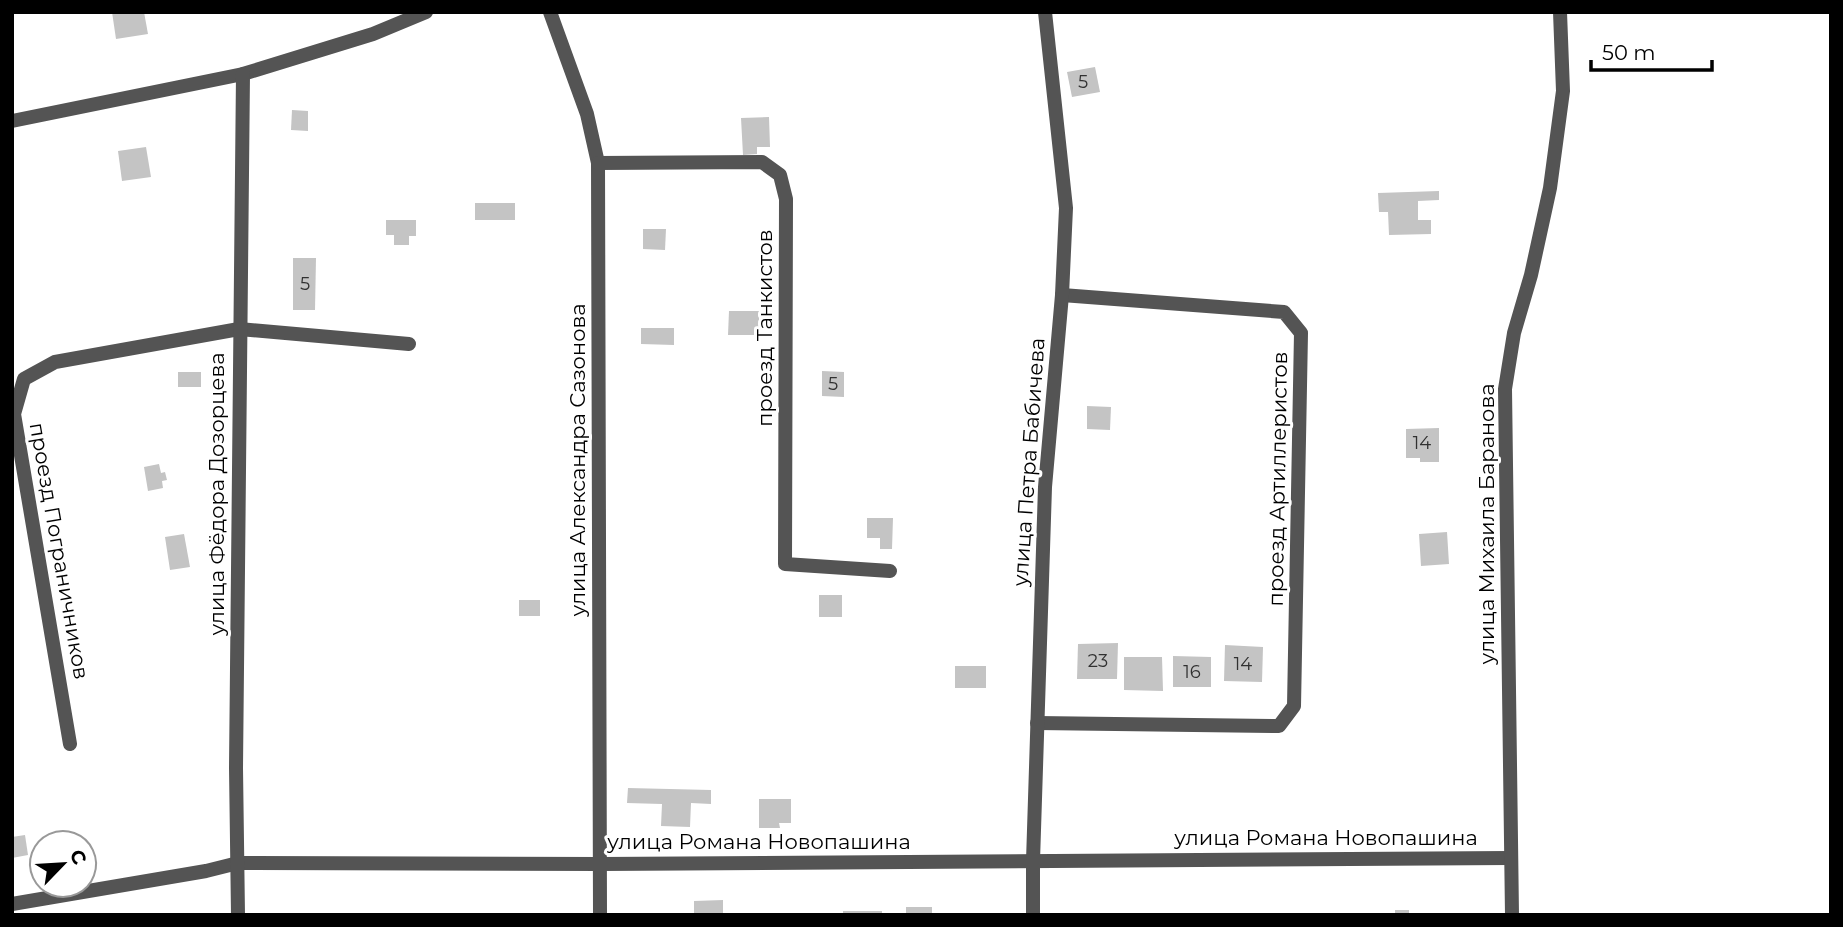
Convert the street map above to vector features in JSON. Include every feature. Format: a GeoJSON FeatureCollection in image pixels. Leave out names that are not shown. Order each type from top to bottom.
{"type":"FeatureCollection","features":[{"type":"Feature","properties":{"kind":"street"},"geometry":{"type":"LineString","coordinates":[[12,121],[243,74],[373,34],[426,12]]}},
{"type":"Feature","properties":{"kind":"street","name":"улица Александра Сазонова"},"geometry":{"type":"LineString","coordinates":[[550,12],[587,114],[598,163],[600,915]]}},
{"type":"Feature","properties":{"kind":"street","name":"улица Петра Бабичева"},"geometry":{"type":"LineString","coordinates":[[1033,915],[1045,487],[1062,295],[1066,208],[1045,12]]}},
{"type":"Feature","properties":{"kind":"street","name":"улица Михаила Баранова"},"geometry":{"type":"LineString","coordinates":[[1512,915],[1505,389],[1514,333],[1531,275],[1550,188],[1563,91],[1560,12]]}},
{"type":"Feature","properties":{"kind":"street","name":"улица Фёдора Дозорцева"},"geometry":{"type":"LineString","coordinates":[[238,915],[236,768],[243,74]]}},
{"type":"Feature","properties":{"kind":"street","name":"проезд Танкистов"},"geometry":{"type":"LineString","coordinates":[[598,163],[762,162],[780,175],[786,199],[785,564],[890,571]]}},
{"type":"Feature","properties":{"kind":"street","name":"проезд Артиллеристов"},"geometry":{"type":"LineString","coordinates":[[1037,723],[1279,726],[1294,706],[1301,333],[1284,312],[1062,295]]}},
{"type":"Feature","properties":{"kind":"street","name":"проезд Пограничников"},"geometry":{"type":"LineString","coordinates":[[70,744],[14,414],[24,379],[55,362],[239,329],[409,344]]}},
{"type":"Feature","properties":{"kind":"street","name":"улица Романа Новопашина"},"geometry":{"type":"LineString","coordinates":[[12,904],[206,871],[238,863],[601,864],[1510,858]]}},
{"type":"Feature","properties":{"kind":"building"},"geometry":{"type":"Polygon","coordinates":[[[112,12],[144,12],[148,34],[116,39],[112,12]]]}},
{"type":"Feature","properties":{"kind":"building"},"geometry":{"type":"Polygon","coordinates":[[[1095,67],[1100,92],[1072,97],[1067,72],[1095,67]]]}},
{"type":"Feature","properties":{"kind":"building"},"geometry":{"type":"Polygon","coordinates":[[[292,110],[308,111],[308,131],[291,130],[292,110]]]}},
{"type":"Feature","properties":{"kind":"building"},"geometry":{"type":"Polygon","coordinates":[[[769,117],[770,147],[757,147],[757,154],[743,155],[741,118],[769,117]]]}},
{"type":"Feature","properties":{"kind":"building"},"geometry":{"type":"Polygon","coordinates":[[[146,147],[151,177],[122,181],[118,151],[146,147]]]}},
{"type":"Feature","properties":{"kind":"building"},"geometry":{"type":"Polygon","coordinates":[[[1439,191],[1439,200],[1418,201],[1418,220],[1431,220],[1431,234],[1389,235],[1388,212],[1379,212],[1378,193],[1439,191]]]}},
{"type":"Feature","properties":{"kind":"building"},"geometry":{"type":"Polygon","coordinates":[[[475,203],[515,203],[515,220],[475,220],[475,203]]]}},
{"type":"Feature","properties":{"kind":"building"},"geometry":{"type":"Polygon","coordinates":[[[386,220],[416,220],[416,236],[409,236],[409,245],[394,245],[394,235],[386,235],[386,220]]]}},
{"type":"Feature","properties":{"kind":"building"},"geometry":{"type":"Polygon","coordinates":[[[643,229],[666,229],[665,250],[643,249],[643,229]]]}},
{"type":"Feature","properties":{"kind":"building"},"geometry":{"type":"Polygon","coordinates":[[[293,258],[316,258],[315,310],[293,310],[293,258]]]}},
{"type":"Feature","properties":{"kind":"building"},"geometry":{"type":"Polygon","coordinates":[[[729,311],[759,311],[759,335],[728,335],[729,311]]]}},
{"type":"Feature","properties":{"kind":"building"},"geometry":{"type":"Polygon","coordinates":[[[641,328],[674,328],[674,345],[641,344],[641,328]]]}},
{"type":"Feature","properties":{"kind":"building"},"geometry":{"type":"Polygon","coordinates":[[[822,371],[844,372],[844,397],[822,396],[822,371]]]}},
{"type":"Feature","properties":{"kind":"building"},"geometry":{"type":"Polygon","coordinates":[[[178,372],[201,372],[201,387],[178,387],[178,372]]]}},
{"type":"Feature","properties":{"kind":"building"},"geometry":{"type":"Polygon","coordinates":[[[1087,406],[1111,407],[1110,430],[1087,429],[1087,406]]]}},
{"type":"Feature","properties":{"kind":"building"},"geometry":{"type":"Polygon","coordinates":[[[1439,428],[1439,462],[1420,462],[1420,458],[1406,458],[1406,429],[1439,428]]]}},
{"type":"Feature","properties":{"kind":"building"},"geometry":{"type":"Polygon","coordinates":[[[159,464],[161,473],[165,472],[167,480],[162,481],[163,488],[148,491],[144,467],[159,464]]]}},
{"type":"Feature","properties":{"kind":"building"},"geometry":{"type":"Polygon","coordinates":[[[867,518],[893,518],[892,549],[880,549],[880,538],[867,538],[867,518]]]}},
{"type":"Feature","properties":{"kind":"building"},"geometry":{"type":"Polygon","coordinates":[[[1447,532],[1449,564],[1421,566],[1419,534],[1447,532]]]}},
{"type":"Feature","properties":{"kind":"building"},"geometry":{"type":"Polygon","coordinates":[[[184,534],[190,567],[170,570],[165,537],[184,534]]]}},
{"type":"Feature","properties":{"kind":"building"},"geometry":{"type":"Polygon","coordinates":[[[819,595],[842,595],[842,617],[819,617],[819,595]]]}},
{"type":"Feature","properties":{"kind":"building"},"geometry":{"type":"Polygon","coordinates":[[[519,600],[540,600],[540,616],[519,616],[519,600]]]}},
{"type":"Feature","properties":{"kind":"building"},"geometry":{"type":"Polygon","coordinates":[[[1118,643],[1117,679],[1077,679],[1078,644],[1118,643]]]}},
{"type":"Feature","properties":{"kind":"building"},"geometry":{"type":"Polygon","coordinates":[[[1225,645],[1263,647],[1262,682],[1224,681],[1225,645]]]}},
{"type":"Feature","properties":{"kind":"building"},"geometry":{"type":"Polygon","coordinates":[[[1173,656],[1211,657],[1211,687],[1173,687],[1173,656]]]}},
{"type":"Feature","properties":{"kind":"building"},"geometry":{"type":"Polygon","coordinates":[[[1124,657],[1162,657],[1163,691],[1124,690],[1124,657]]]}},
{"type":"Feature","properties":{"kind":"building"},"geometry":{"type":"Polygon","coordinates":[[[955,666],[986,666],[986,688],[955,688],[955,666]]]}},
{"type":"Feature","properties":{"kind":"building"},"geometry":{"type":"Polygon","coordinates":[[[628,788],[711,790],[711,804],[691,803],[690,827],[661,826],[662,804],[627,803],[628,788]]]}},
{"type":"Feature","properties":{"kind":"building"},"geometry":{"type":"Polygon","coordinates":[[[759,799],[791,799],[791,823],[779,823],[780,828],[759,828],[759,799]]]}},
{"type":"Feature","properties":{"kind":"building"},"geometry":{"type":"Polygon","coordinates":[[[25,835],[28,855],[12,858],[12,837],[25,835]]]}},
{"type":"Feature","properties":{"kind":"building"},"geometry":{"type":"Polygon","coordinates":[[[723,900],[723,915],[694,915],[694,901],[723,900]]]}},
{"type":"Feature","properties":{"kind":"building"},"geometry":{"type":"Polygon","coordinates":[[[906,907],[932,907],[932,915],[906,915],[906,907]]]}},
{"type":"Feature","properties":{"kind":"building"},"geometry":{"type":"Polygon","coordinates":[[[1395,910],[1409,910],[1409,915],[1395,915],[1395,910]]]}},
{"type":"Feature","properties":{"kind":"building"},"geometry":{"type":"Polygon","coordinates":[[[843,911],[882,911],[882,915],[843,915],[843,911]]]}}]}
